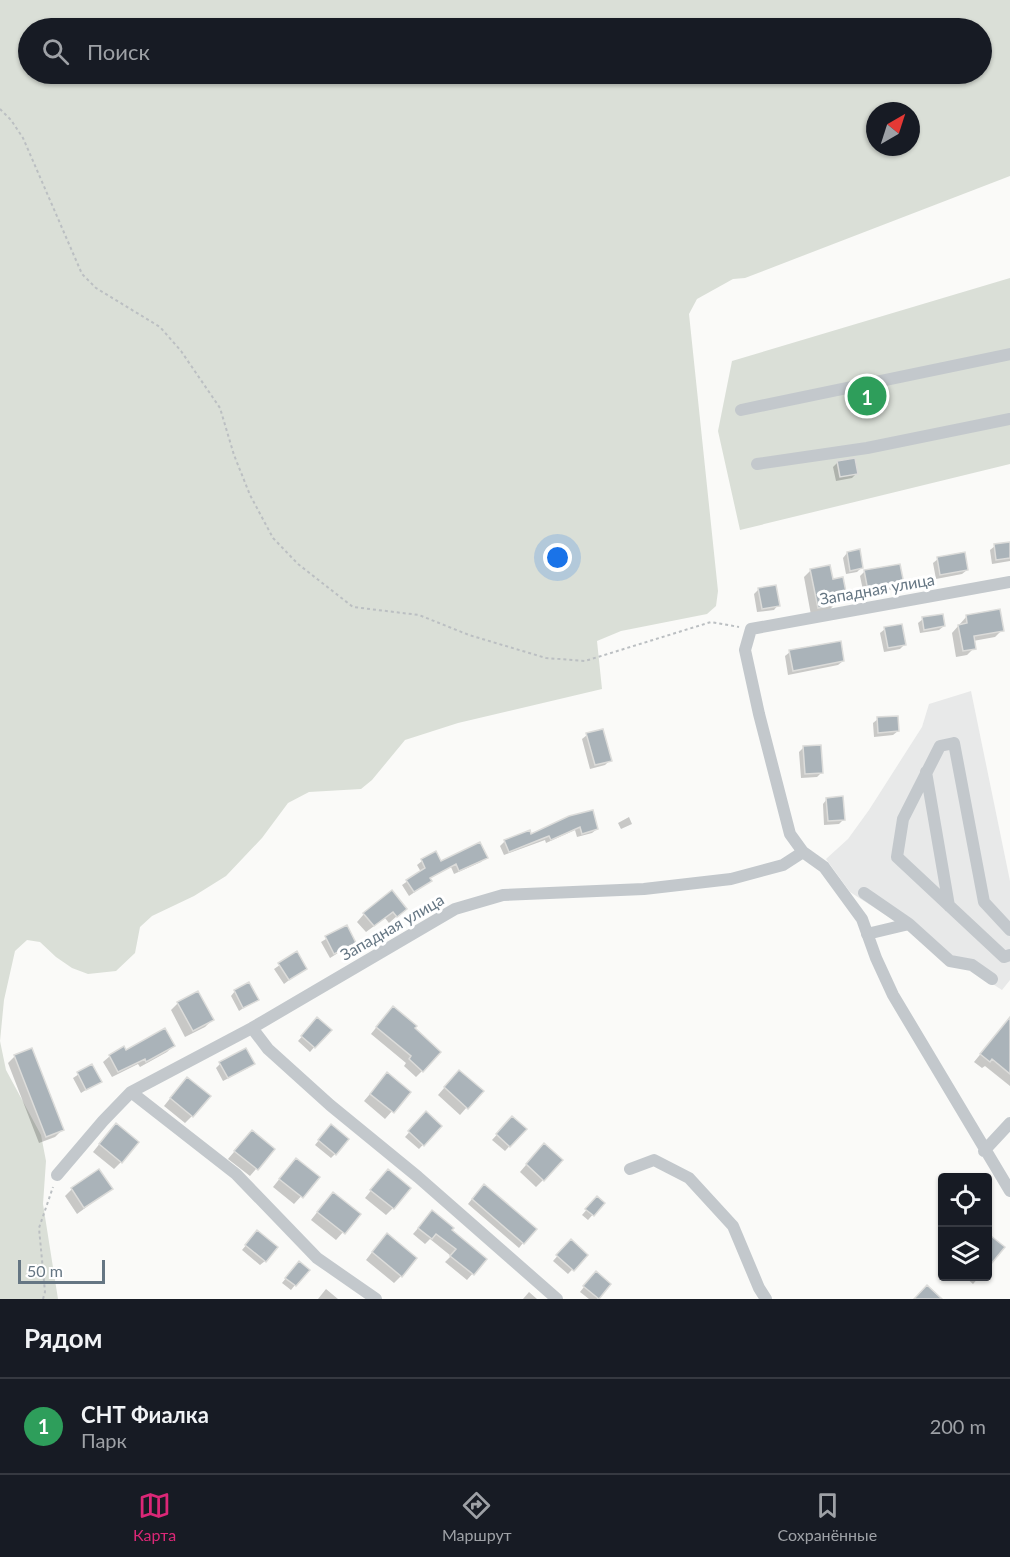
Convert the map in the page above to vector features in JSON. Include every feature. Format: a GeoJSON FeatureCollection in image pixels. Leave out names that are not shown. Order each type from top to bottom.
{"type":"FeatureCollection","features":[{"type":"Feature","properties":{"kind":"street"},"geometry":{"type":"LineString","coordinates":[[741,410],[1010,354]]}},
{"type":"Feature","properties":{"kind":"street"},"geometry":{"type":"LineString","coordinates":[[757,464],[867,448],[1010,419]]}},
{"type":"Feature","properties":{"kind":"street","name":"Западная улица"},"geometry":{"type":"LineString","coordinates":[[751,629],[1010,582]]}},
{"type":"Feature","properties":{"kind":"street"},"geometry":{"type":"LineString","coordinates":[[751,629],[745,650],[790,834],[788,862],[819,864]]}},
{"type":"Feature","properties":{"kind":"street"},"geometry":{"type":"LineString","coordinates":[[1010,930],[984,902],[954,743],[940,746],[903,819],[897,856],[1004,957],[1010,955]]}},
{"type":"Feature","properties":{"kind":"street"},"geometry":{"type":"LineString","coordinates":[[926,772],[950,906]]}},
{"type":"Feature","properties":{"kind":"street"},"geometry":{"type":"LineString","coordinates":[[790,834],[803,852],[819,864],[862,919],[893,995],[984,1151],[1010,1191]]}},
{"type":"Feature","properties":{"kind":"street","name":"Западная улица"},"geometry":{"type":"LineString","coordinates":[[57,1176],[103,1121],[132,1092],[252,1028],[454,909],[503,895],[644,889],[731,879],[783,865],[803,852]]}},
{"type":"Feature","properties":{"kind":"street"},"geometry":{"type":"LineString","coordinates":[[864,892],[909,924],[950,961],[972,965],[992,980]]}},
{"type":"Feature","properties":{"kind":"street"},"geometry":{"type":"LineString","coordinates":[[867,934],[909,924]]}},
{"type":"Feature","properties":{"kind":"street"},"geometry":{"type":"LineString","coordinates":[[252,1028],[268,1049],[330,1105],[418,1177],[557,1299]]}},
{"type":"Feature","properties":{"kind":"street"},"geometry":{"type":"LineString","coordinates":[[132,1092],[236,1174],[317,1258],[376,1299]]}},
{"type":"Feature","properties":{"kind":"street"},"geometry":{"type":"LineString","coordinates":[[984,1151],[1010,1123]]}},
{"type":"Feature","properties":{"kind":"street"},"geometry":{"type":"LineString","coordinates":[[630,1169],[654,1160],[689,1178],[733,1226],[759,1288],[766,1299]]}},
{"type":"Feature","properties":{"kind":"path"},"geometry":{"type":"LineString","coordinates":[[0,109],[23,138],[82,274],[96,288],[160,327],[181,351],[220,408],[234,455],[250,495],[273,538],[298,564],[353,607],[419,615],[469,635],[546,658],[585,661],[711,622],[751,629]]}},
{"type":"Feature","properties":{"kind":"path"},"geometry":{"type":"LineString","coordinates":[[43,1299],[45,1292],[39,1228],[57,1176]]}},
{"type":"Feature","properties":{"kind":"shaded area"},"geometry":{"type":"Polygon","coordinates":[[[0,0],[1010,0],[1010,176],[745,278],[733,279],[697,299],[689,314],[718,591],[716,606],[707,614],[621,631],[597,641],[602,689],[458,723],[405,740],[372,780],[361,789],[309,792],[288,803],[262,838],[226,876],[194,896],[152,916],[140,927],[135,953],[116,971],[88,974],[72,968],[40,942],[27,940],[15,951],[4,1000],[0,1041],[0,0]]]}},
{"type":"Feature","properties":{"kind":"shaded area"},"geometry":{"type":"Polygon","coordinates":[[[1010,278],[1010,464],[740,530],[718,431],[732,361],[1010,278]]]}},
{"type":"Feature","properties":{"kind":"shaded area"},"geometry":{"type":"Polygon","coordinates":[[[971,691],[1010,881],[1010,980],[1002,990],[850,892],[826,859],[848,839],[869,810],[922,727],[929,704],[971,691]]]}},
{"type":"Feature","properties":{"kind":"shaded area"},"geometry":{"type":"Polygon","coordinates":[[[0,1041],[6,1070],[41,1135],[46,1161],[43,1204],[58,1299],[0,1299],[0,1041]]]}},
{"type":"Feature","properties":{"kind":"building"},"geometry":{"type":"Polygon","coordinates":[[[855,458],[858,474],[840,477],[837,461],[855,458]]]}},
{"type":"Feature","properties":{"kind":"building"},"geometry":{"type":"Polygon","coordinates":[[[1010,542],[1010,558],[996,560],[994,544],[1010,542]]]}},
{"type":"Feature","properties":{"kind":"building"},"geometry":{"type":"Polygon","coordinates":[[[860,549],[863,568],[850,571],[847,552],[860,549]]]}},
{"type":"Feature","properties":{"kind":"building"},"geometry":{"type":"Polygon","coordinates":[[[965,552],[968,570],[940,575],[937,557],[965,552]]]}},
{"type":"Feature","properties":{"kind":"building"},"geometry":{"type":"Polygon","coordinates":[[[900,564],[904,584],[868,591],[864,570],[900,564]]]}},
{"type":"Feature","properties":{"kind":"building"},"geometry":{"type":"Polygon","coordinates":[[[830,565],[833,579],[843,577],[846,592],[836,594],[838,604],[818,608],[810,569],[830,565]]]}},
{"type":"Feature","properties":{"kind":"building"},"geometry":{"type":"Polygon","coordinates":[[[776,585],[780,606],[762,609],[758,588],[776,585]]]}},
{"type":"Feature","properties":{"kind":"building"},"geometry":{"type":"Polygon","coordinates":[[[1000,609],[1004,631],[974,636],[976,649],[963,651],[958,625],[967,623],[966,615],[1000,609]]]}},
{"type":"Feature","properties":{"kind":"building"},"geometry":{"type":"Polygon","coordinates":[[[943,614],[945,626],[924,630],[922,617],[943,614]]]}},
{"type":"Feature","properties":{"kind":"building"},"geometry":{"type":"Polygon","coordinates":[[[902,624],[906,645],[888,648],[884,627],[902,624]]]}},
{"type":"Feature","properties":{"kind":"building"},"geometry":{"type":"Polygon","coordinates":[[[841,641],[844,661],[793,671],[789,650],[841,641]]]}},
{"type":"Feature","properties":{"kind":"building"},"geometry":{"type":"Polygon","coordinates":[[[898,716],[899,731],[878,733],[877,717],[898,716]]]}},
{"type":"Feature","properties":{"kind":"building"},"geometry":{"type":"Polygon","coordinates":[[[603,729],[612,761],[595,765],[586,733],[603,729]]]}},
{"type":"Feature","properties":{"kind":"building"},"geometry":{"type":"Polygon","coordinates":[[[821,745],[823,773],[805,774],[803,746],[821,745]]]}},
{"type":"Feature","properties":{"kind":"building"},"geometry":{"type":"Polygon","coordinates":[[[843,796],[845,820],[828,821],[826,798],[843,796]]]}},
{"type":"Feature","properties":{"kind":"building"},"geometry":{"type":"Polygon","coordinates":[[[593,810],[598,829],[582,834],[580,827],[551,840],[549,836],[509,852],[504,840],[530,830],[531,834],[569,816],[593,810]]]}},
{"type":"Feature","properties":{"kind":"building"},"geometry":{"type":"Polygon","coordinates":[[[480,842],[488,858],[459,871],[456,864],[430,878],[432,881],[414,892],[406,880],[425,868],[421,859],[436,851],[441,861],[480,842]]]}},
{"type":"Feature","properties":{"kind":"building"},"geometry":{"type":"Polygon","coordinates":[[[392,890],[407,909],[397,917],[393,912],[374,926],[363,913],[392,890]]]}},
{"type":"Feature","properties":{"kind":"building"},"geometry":{"type":"Polygon","coordinates":[[[347,925],[356,943],[334,954],[325,936],[347,925]]]}},
{"type":"Feature","properties":{"kind":"building"},"geometry":{"type":"Polygon","coordinates":[[[297,951],[307,969],[289,980],[278,963],[297,951]]]}},
{"type":"Feature","properties":{"kind":"building"},"geometry":{"type":"Polygon","coordinates":[[[249,982],[259,1000],[243,1008],[234,990],[249,982]]]}},
{"type":"Feature","properties":{"kind":"building"},"geometry":{"type":"Polygon","coordinates":[[[198,991],[214,1020],[193,1031],[177,1002],[198,991]]]}},
{"type":"Feature","properties":{"kind":"building"},"geometry":{"type":"Polygon","coordinates":[[[393,1006],[417,1026],[415,1028],[441,1052],[423,1072],[409,1059],[411,1056],[376,1027],[393,1006]]]}},
{"type":"Feature","properties":{"kind":"building"},"geometry":{"type":"Polygon","coordinates":[[[317,1017],[332,1030],[315,1048],[301,1036],[317,1017]]]}},
{"type":"Feature","properties":{"kind":"building"},"geometry":{"type":"Polygon","coordinates":[[[1010,1017],[1010,1074],[992,1059],[990,1062],[980,1054],[1010,1017]]]}},
{"type":"Feature","properties":{"kind":"building"},"geometry":{"type":"Polygon","coordinates":[[[165,1028],[175,1046],[146,1062],[145,1059],[118,1072],[109,1055],[124,1046],[126,1050],[165,1028]]]}},
{"type":"Feature","properties":{"kind":"building"},"geometry":{"type":"Polygon","coordinates":[[[32,1048],[64,1130],[46,1137],[14,1055],[32,1048]]]}},
{"type":"Feature","properties":{"kind":"building"},"geometry":{"type":"Polygon","coordinates":[[[246,1048],[255,1064],[228,1078],[219,1062],[246,1048]]]}},
{"type":"Feature","properties":{"kind":"building"},"geometry":{"type":"Polygon","coordinates":[[[92,1064],[102,1082],[86,1090],[77,1072],[92,1064]]]}},
{"type":"Feature","properties":{"kind":"building"},"geometry":{"type":"Polygon","coordinates":[[[459,1070],[484,1091],[468,1109],[444,1087],[459,1070]]]}},
{"type":"Feature","properties":{"kind":"building"},"geometry":{"type":"Polygon","coordinates":[[[387,1072],[411,1092],[394,1113],[370,1094],[387,1072]]]}},
{"type":"Feature","properties":{"kind":"building"},"geometry":{"type":"Polygon","coordinates":[[[187,1077],[211,1096],[193,1117],[170,1098],[187,1077]]]}},
{"type":"Feature","properties":{"kind":"building"},"geometry":{"type":"Polygon","coordinates":[[[426,1111],[442,1126],[424,1146],[408,1131],[426,1111]]]}},
{"type":"Feature","properties":{"kind":"building"},"geometry":{"type":"Polygon","coordinates":[[[512,1116],[527,1129],[510,1147],[496,1134],[512,1116]]]}},
{"type":"Feature","properties":{"kind":"building"},"geometry":{"type":"Polygon","coordinates":[[[116,1123],[139,1142],[122,1163],[99,1144],[116,1123]]]}},
{"type":"Feature","properties":{"kind":"building"},"geometry":{"type":"Polygon","coordinates":[[[331,1124],[349,1139],[336,1155],[318,1140],[331,1124]]]}},
{"type":"Feature","properties":{"kind":"building"},"geometry":{"type":"Polygon","coordinates":[[[252,1130],[275,1149],[258,1170],[234,1151],[252,1130]]]}},
{"type":"Feature","properties":{"kind":"building"},"geometry":{"type":"Polygon","coordinates":[[[544,1143],[563,1160],[544,1181],[526,1164],[544,1143]]]}},
{"type":"Feature","properties":{"kind":"building"},"geometry":{"type":"Polygon","coordinates":[[[296,1158],[320,1177],[303,1198],[279,1179],[296,1158]]]}},
{"type":"Feature","properties":{"kind":"building"},"geometry":{"type":"Polygon","coordinates":[[[99,1169],[113,1189],[84,1208],[71,1188],[99,1169]]]}},
{"type":"Feature","properties":{"kind":"building"},"geometry":{"type":"Polygon","coordinates":[[[388,1169],[411,1188],[394,1209],[370,1190],[388,1169]]]}},
{"type":"Feature","properties":{"kind":"building"},"geometry":{"type":"Polygon","coordinates":[[[484,1184],[537,1229],[524,1244],[472,1199],[484,1184]]]}},
{"type":"Feature","properties":{"kind":"building"},"geometry":{"type":"Polygon","coordinates":[[[333,1192],[361,1214],[345,1234],[317,1212],[333,1192]]]}},
{"type":"Feature","properties":{"kind":"building"},"geometry":{"type":"Polygon","coordinates":[[[597,1196],[605,1203],[594,1216],[585,1209],[597,1196]]]}},
{"type":"Feature","properties":{"kind":"building"},"geometry":{"type":"Polygon","coordinates":[[[432,1210],[487,1259],[474,1275],[450,1256],[456,1249],[436,1234],[432,1239],[418,1228],[432,1210]]]}},
{"type":"Feature","properties":{"kind":"building"},"geometry":{"type":"Polygon","coordinates":[[[257,1230],[278,1247],[266,1262],[245,1245],[257,1230]]]}},
{"type":"Feature","properties":{"kind":"building"},"geometry":{"type":"Polygon","coordinates":[[[387,1233],[417,1258],[402,1277],[372,1252],[387,1233]]]}},
{"type":"Feature","properties":{"kind":"building"},"geometry":{"type":"Polygon","coordinates":[[[992,1237],[1005,1247],[992,1263],[992,1237]]]}},
{"type":"Feature","properties":{"kind":"building"},"geometry":{"type":"Polygon","coordinates":[[[571,1239],[588,1255],[574,1271],[556,1255],[571,1239]]]}},
{"type":"Feature","properties":{"kind":"building"},"geometry":{"type":"Polygon","coordinates":[[[299,1261],[310,1270],[296,1286],[285,1278],[299,1261]]]}},
{"type":"Feature","properties":{"kind":"building"},"geometry":{"type":"Polygon","coordinates":[[[596,1271],[611,1284],[599,1299],[583,1286],[596,1271]]]}},
{"type":"Feature","properties":{"kind":"building"},"geometry":{"type":"Polygon","coordinates":[[[927,1285],[942,1299],[914,1299],[927,1285]]]}},
{"type":"Feature","properties":{"kind":"place","name":"СНТ Фиалка"},"geometry":{"type":"Point","coordinates":[867,396]}}]}
